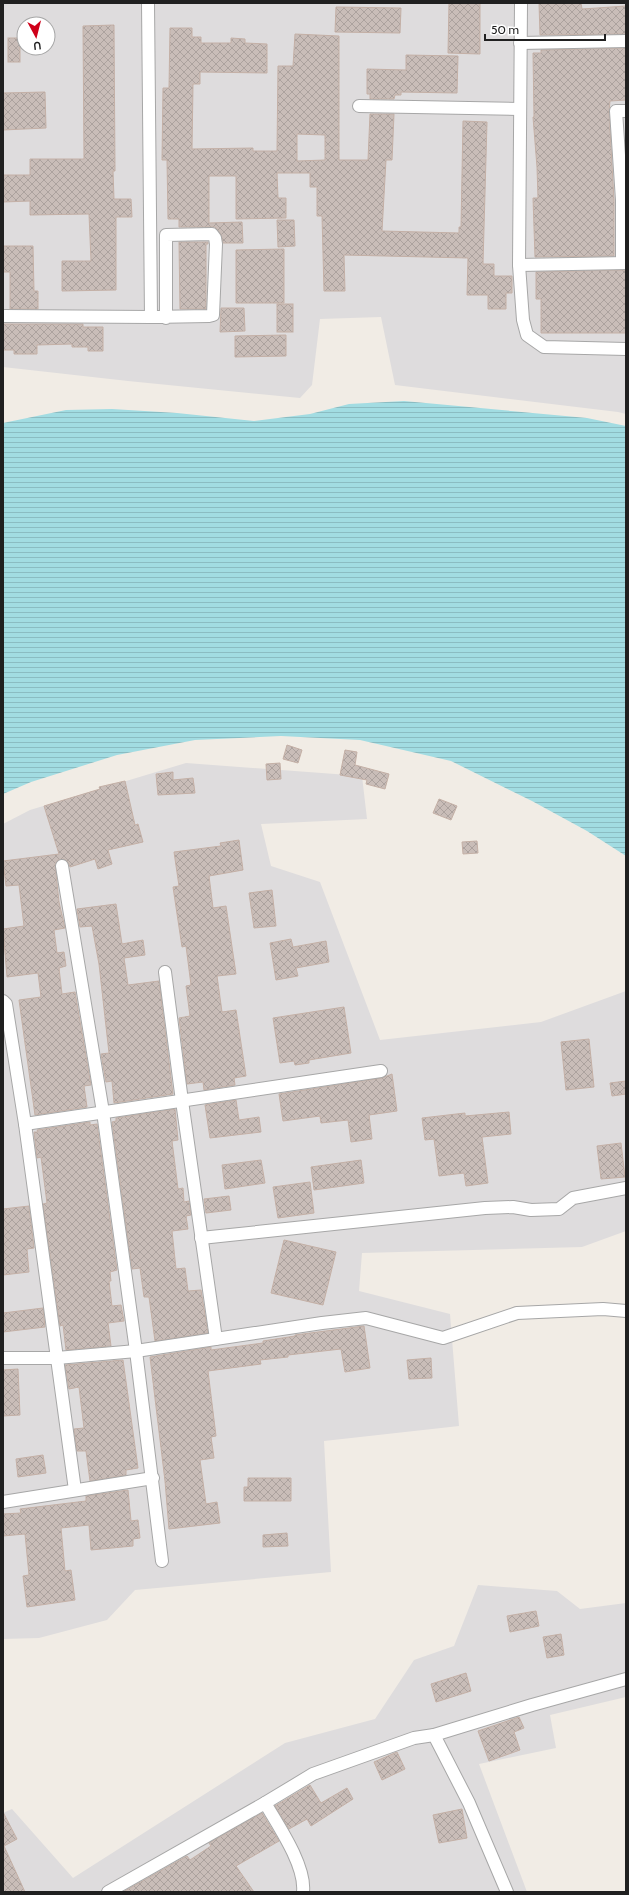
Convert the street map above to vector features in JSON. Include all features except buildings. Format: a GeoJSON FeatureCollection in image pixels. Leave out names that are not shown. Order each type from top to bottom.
{"type":"FeatureCollection","features":[{"type":"Feature","properties":{"kind":"street"},"geometry":{"type":"LineString","coordinates":[[148,3],[151,317]]}},
{"type":"Feature","properties":{"kind":"street"},"geometry":{"type":"LineString","coordinates":[[521,3],[519,265],[523,320],[527,335],[544,347],[626,349]]}},
{"type":"Feature","properties":{"kind":"street"},"geometry":{"type":"LineString","coordinates":[[520,43],[626,41]]}},
{"type":"Feature","properties":{"kind":"street"},"geometry":{"type":"LineString","coordinates":[[359,106],[519,109]]}},
{"type":"Feature","properties":{"kind":"street"},"geometry":{"type":"LineString","coordinates":[[519,265],[624,263],[624,200],[616,111],[626,111]]}},
{"type":"Feature","properties":{"kind":"street"},"geometry":{"type":"LineString","coordinates":[[3,316],[166,318],[213,315],[216,244],[215,238],[212,234],[166,235],[166,318]]}},
{"type":"Feature","properties":{"kind":"street"},"geometry":{"type":"LineString","coordinates":[[62,866],[103,1112],[153,1478],[162,1562]]}},
{"type":"Feature","properties":{"kind":"street"},"geometry":{"type":"LineString","coordinates":[[165,972],[216,1339]]}},
{"type":"Feature","properties":{"kind":"street"},"geometry":{"type":"LineString","coordinates":[[3,1000],[6,1004],[25,1124],[75,1490]]}},
{"type":"Feature","properties":{"kind":"street"},"geometry":{"type":"LineString","coordinates":[[25,1124],[381,1071]]}},
{"type":"Feature","properties":{"kind":"street"},"geometry":{"type":"LineString","coordinates":[[202,1238],[485,1208],[513,1207],[531,1210],[559,1209],[573,1198],[626,1188]]}},
{"type":"Feature","properties":{"kind":"street"},"geometry":{"type":"LineString","coordinates":[[3,1358],[57,1358],[136,1351],[322,1323],[366,1318],[444,1338],[517,1313],[603,1309],[626,1311]]}},
{"type":"Feature","properties":{"kind":"street"},"geometry":{"type":"LineString","coordinates":[[3,1502],[153,1478]]}},
{"type":"Feature","properties":{"kind":"street"},"geometry":{"type":"LineString","coordinates":[[108,1892],[313,1774],[414,1738],[434,1735],[532,1705],[626,1679]]}},
{"type":"Feature","properties":{"kind":"street"},"geometry":{"type":"LineString","coordinates":[[434,1735],[469,1803],[507,1892]]}},
{"type":"Feature","properties":{"kind":"street"},"geometry":{"type":"LineString","coordinates":[[265,1803],[289,1845],[301,1874],[303,1892]]}},
{"type":"Feature","properties":{"kind":"shaded area"},"geometry":{"type":"Polygon","coordinates":[[[3,3],[626,3],[626,414],[395,385],[381,317],[320,319],[312,385],[300,398],[3,367],[3,3]]]}},
{"type":"Feature","properties":{"kind":"shaded area"},"geometry":{"type":"Polygon","coordinates":[[[186,763],[362,776],[367,819],[261,824],[271,866],[320,882],[380,1040],[541,1022],[626,991],[626,1231],[582,1247],[362,1253],[359,1291],[450,1314],[459,1426],[324,1441],[331,1572],[135,1590],[107,1620],[39,1638],[3,1639],[3,824],[30,810],[186,763]]]}},
{"type":"Feature","properties":{"kind":"shaded area"},"geometry":{"type":"Polygon","coordinates":[[[478,1585],[557,1591],[580,1609],[626,1603],[626,1697],[550,1715],[556,1748],[479,1764],[527,1892],[3,1892],[3,1813],[12,1809],[73,1878],[285,1743],[375,1719],[414,1660],[454,1646],[478,1585]]]}},
{"type":"Feature","properties":{"kind":"water"},"geometry":{"type":"Polygon","coordinates":[[[404,401],[587,418],[626,426],[626,856],[587,831],[532,801],[451,761],[360,740],[281,736],[195,740],[117,755],[31,782],[3,794],[3,423],[66,410],[112,409],[177,413],[254,421],[310,414],[349,404],[404,401]]]}}]}
